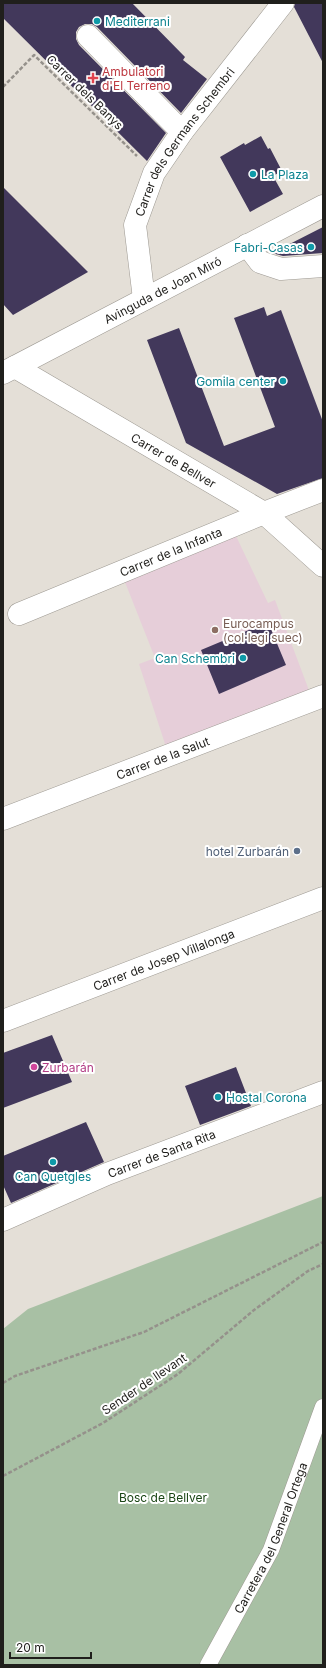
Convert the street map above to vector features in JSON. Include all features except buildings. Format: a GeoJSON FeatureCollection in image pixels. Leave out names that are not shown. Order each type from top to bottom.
{"type":"FeatureCollection","features":[{"type":"Feature","properties":{"kind":"street","name":"Carrer dels Germans Schembri"},"geometry":{"type":"LineString","coordinates":[[144,300],[135,225],[154,173],[182,132],[283,3]]}},
{"type":"Feature","properties":{"kind":"street"},"geometry":{"type":"LineString","coordinates":[[88,36],[182,132]]}},
{"type":"Feature","properties":{"kind":"street","name":"Avinguda de Joan Miró"},"geometry":{"type":"LineString","coordinates":[[9,370],[144,300],[247,244],[323,206]]}},
{"type":"Feature","properties":{"kind":"street"},"geometry":{"type":"LineString","coordinates":[[247,244],[260,262],[281,269],[323,266]]}},
{"type":"Feature","properties":{"kind":"street","name":"Carrer de Bellver"},"geometry":{"type":"LineString","coordinates":[[9,370],[264,513],[323,566]]}},
{"type":"Feature","properties":{"kind":"street","name":"Carrer de la Infanta"},"geometry":{"type":"LineString","coordinates":[[19,614],[323,490]]}},
{"type":"Feature","properties":{"kind":"street","name":"Carrer de la Salut"},"geometry":{"type":"LineString","coordinates":[[3,818],[323,696]]}},
{"type":"Feature","properties":{"kind":"street","name":"Carrer de Josep Villalonga"},"geometry":{"type":"LineString","coordinates":[[3,1021],[323,898]]}},
{"type":"Feature","properties":{"kind":"street","name":"Carrer de Santa Rita"},"geometry":{"type":"LineString","coordinates":[[3,1220],[107,1174],[323,1092]]}},
{"type":"Feature","properties":{"kind":"lane","name":"Carretera del General Ortega"},"geometry":{"type":"LineString","coordinates":[[208,1665],[271,1550],[323,1407]]}},
{"type":"Feature","properties":{"kind":"path","name":"Carrer dels Banys"},"geometry":{"type":"LineString","coordinates":[[3,87],[34,55],[154,173]]}},
{"type":"Feature","properties":{"kind":"path"},"geometry":{"type":"LineString","coordinates":[[3,1383],[15,1376],[144,1332],[323,1242]]}},
{"type":"Feature","properties":{"kind":"path","name":"Sender de llevant"},"geometry":{"type":"LineString","coordinates":[[3,1476],[103,1423],[178,1374],[254,1310],[308,1271],[323,1264]]}},
{"type":"Feature","properties":{"kind":"shaded area","name":"Eurocampus (col·legi suec)"},"geometry":{"type":"Polygon","coordinates":[[[236,536],[268,603],[275,600],[310,693],[166,747],[139,664],[155,658],[123,577],[236,536]]]}},
{"type":"Feature","properties":{"kind":"green space","name":"Bosc de Bellver"},"geometry":{"type":"Polygon","coordinates":[[[323,1196],[323,1665],[3,1665],[3,1329],[28,1309],[323,1196]]]}},
{"type":"Feature","properties":{"kind":"place","name":"Mediterrani"},"geometry":{"type":"Point","coordinates":[97,21]}},
{"type":"Feature","properties":{"kind":"place","name":"Ambulatori d'El Terreno"},"geometry":{"type":"Point","coordinates":[93,78]}},
{"type":"Feature","properties":{"kind":"place","name":"La Plaza"},"geometry":{"type":"Point","coordinates":[253,174]}},
{"type":"Feature","properties":{"kind":"place","name":"Fabri-Casas"},"geometry":{"type":"Point","coordinates":[311,247]}},
{"type":"Feature","properties":{"kind":"place","name":"Gomila center"},"geometry":{"type":"Point","coordinates":[283,381]}},
{"type":"Feature","properties":{"kind":"place","name":"Eurocampus (col·legi suec)"},"geometry":{"type":"Point","coordinates":[215,630]}},
{"type":"Feature","properties":{"kind":"place","name":"Can Schembri"},"geometry":{"type":"Point","coordinates":[243,658]}},
{"type":"Feature","properties":{"kind":"place","name":"hotel Zurbarán"},"geometry":{"type":"Point","coordinates":[297,851]}},
{"type":"Feature","properties":{"kind":"place","name":"Zurbarán"},"geometry":{"type":"Point","coordinates":[34,1067]}},
{"type":"Feature","properties":{"kind":"place","name":"Hostal Corona"},"geometry":{"type":"Point","coordinates":[218,1097]}},
{"type":"Feature","properties":{"kind":"place","name":"Can Quetgles"},"geometry":{"type":"Point","coordinates":[53,1162]}}]}
